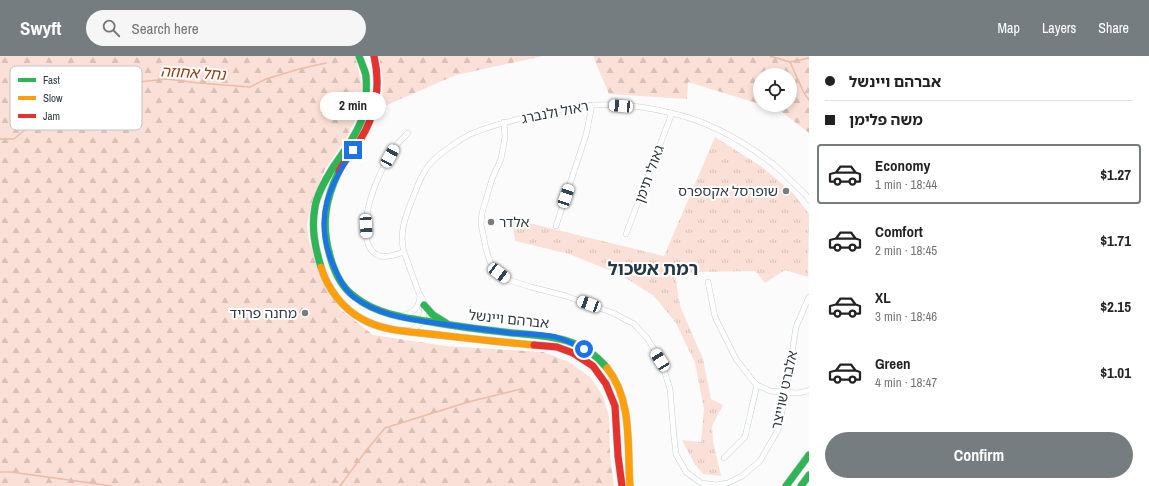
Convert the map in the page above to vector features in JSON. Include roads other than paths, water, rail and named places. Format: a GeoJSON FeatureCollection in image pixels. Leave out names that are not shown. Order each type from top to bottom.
{"type":"FeatureCollection","features":[{"type":"Feature","properties":{"kind":"main road","name":"אברהם ויינשל"},"geometry":{"type":"LineString","coordinates":[[359,56],[364,67],[366,84],[366,102],[362,119],[353,137],[330,172],[315,206],[313,225],[315,245],[322,268],[334,293],[348,309],[361,318],[387,329],[557,347],[573,353],[593,366],[606,384],[615,406],[618,456],[622,486]]}},
{"type":"Feature","properties":{"kind":"main road","name":"אברהם ויינשל"},"geometry":{"type":"LineString","coordinates":[[374,56],[378,78],[375,108],[365,132],[340,169],[326,201],[325,232],[327,248],[336,273],[348,291],[355,298],[379,310],[401,317],[498,332],[555,337],[575,344],[592,354],[605,366],[614,379],[620,395],[627,429],[630,486]]}},
{"type":"Feature","properties":{"kind":"main road"},"geometry":{"type":"LineString","coordinates":[[424,305],[433,315],[450,325]]}},
{"type":"Feature","properties":{"kind":"main road"},"geometry":{"type":"LineString","coordinates":[[786,486],[809,455]]}},
{"type":"Feature","properties":{"kind":"main road"},"geometry":{"type":"LineString","coordinates":[[801,486],[809,475]]}},
{"type":"Feature","properties":{"kind":"street"},"geometry":{"type":"LineString","coordinates":[[556,226],[586,135],[592,105]]}},
{"type":"Feature","properties":{"kind":"street","name":"ראול ולנברג"},"geometry":{"type":"LineString","coordinates":[[422,321],[424,305],[402,244],[403,225],[413,197],[426,169],[437,156],[472,133],[504,122],[569,108],[592,105],[647,108],[672,113],[702,122],[729,134],[773,165],[808,197]]}},
{"type":"Feature","properties":{"kind":"street","name":"גאולי תימן"},"geometry":{"type":"LineString","coordinates":[[626,234],[672,113]]}},
{"type":"Feature","properties":{"kind":"street","name":"אלברט שוייצר"},"geometry":{"type":"LineString","coordinates":[[504,122],[505,137],[500,159],[492,179],[482,213],[481,224],[490,262],[499,273],[509,280],[566,296],[613,313],[634,324],[647,338],[660,360],[670,389],[676,454],[686,472],[701,482],[716,485],[728,483],[742,476],[760,461],[778,430],[786,393],[796,327],[809,297]]}},
{"type":"Feature","properties":{"kind":"street"},"geometry":{"type":"LineString","coordinates":[[404,252],[389,256],[374,253],[366,240],[366,226],[372,193],[394,148],[408,133]]}},
{"type":"Feature","properties":{"kind":"street"},"geometry":{"type":"LineString","coordinates":[[708,282],[715,317],[736,359],[757,385],[770,391],[786,393],[798,393],[809,390]]}},
{"type":"Feature","properties":{"kind":"street"},"geometry":{"type":"LineString","coordinates":[[401,317],[410,314],[418,306],[420,295]]}},
{"type":"Feature","properties":{"kind":"street"},"geometry":{"type":"LineString","coordinates":[[407,331],[416,328],[422,321]]}},
{"type":"Feature","properties":{"kind":"street"},"geometry":{"type":"LineString","coordinates":[[724,458],[745,437],[757,385]]}},
{"type":"Feature","properties":{"kind":"waterway","name":"נחל אחוזה"},"geometry":{"type":"LineString","coordinates":[[770,56],[790,62],[809,58]]}},
{"type":"Feature","properties":{"kind":"waterway","name":"נחל אחוזה"},"geometry":{"type":"LineString","coordinates":[[790,62],[804,93],[809,100]]}},
{"type":"Feature","properties":{"kind":"waterway","name":"נחל אחוזה"},"geometry":{"type":"LineString","coordinates":[[142,82],[167,79],[250,87],[266,79],[326,63]]}},
{"type":"Feature","properties":{"kind":"waterway","name":"נחל אחוזה"},"geometry":{"type":"LineString","coordinates":[[0,139],[14,139],[25,130]]}},
{"type":"Feature","properties":{"kind":"waterway"},"geometry":{"type":"LineString","coordinates":[[340,486],[385,428],[468,402],[521,389]]}},
{"type":"Feature","properties":{"kind":"waterway"},"geometry":{"type":"LineString","coordinates":[[0,472],[11,472],[112,486]]}},
{"type":"Feature","properties":{"kind":"place","name":"שופרסל אקספרס"},"geometry":{"type":"Point","coordinates":[786,191]}},
{"type":"Feature","properties":{"kind":"place","name":"אלדר"},"geometry":{"type":"Point","coordinates":[491,222]}},
{"type":"Feature","properties":{"kind":"place","name":"מחנה פרויד"},"geometry":{"type":"Point","coordinates":[305,313]}},
{"type":"Feature","properties":{"kind":"district","name":"רמת אשכול"},"geometry":{"type":"Point","coordinates":[653,269]}}]}
